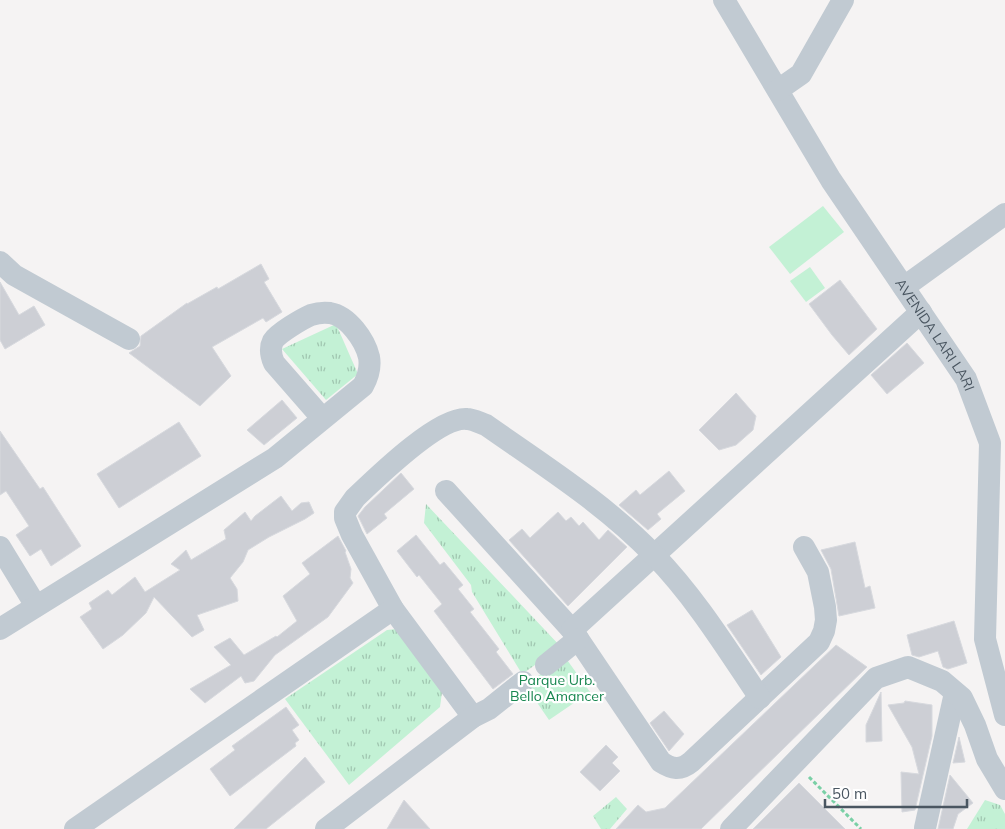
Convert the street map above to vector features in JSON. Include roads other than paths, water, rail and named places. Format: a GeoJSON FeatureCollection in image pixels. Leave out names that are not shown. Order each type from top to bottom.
{"type":"FeatureCollection","features":[{"type":"Feature","properties":{"kind":"street","name":"AVENIDA LARI LARI"},"geometry":{"type":"LineString","coordinates":[[724,0],[831,180],[966,379],[990,444],[997,456],[995,636],[1005,716]]}},
{"type":"Feature","properties":{"kind":"street"},"geometry":{"type":"LineString","coordinates":[[778,90],[801,74],[843,0]]}},
{"type":"Feature","properties":{"kind":"street"},"geometry":{"type":"LineString","coordinates":[[904,287],[1005,214]]}},
{"type":"Feature","properties":{"kind":"street"},"geometry":{"type":"LineString","coordinates":[[0,262],[14,275],[129,339]]}},
{"type":"Feature","properties":{"kind":"street"},"geometry":{"type":"LineString","coordinates":[[0,628],[275,458],[363,386],[368,377],[370,367],[366,348],[346,322],[338,316],[319,312],[310,315],[278,336],[273,342],[271,356],[274,364],[322,418]]}},
{"type":"Feature","properties":{"kind":"street"},"geometry":{"type":"LineString","coordinates":[[546,665],[654,555],[921,312]]}},
{"type":"Feature","properties":{"kind":"street"},"geometry":{"type":"LineString","coordinates":[[473,716],[393,609],[352,535],[345,518],[347,508],[365,489],[426,436],[447,424],[467,418],[486,425],[601,507],[654,555],[703,613],[760,698]]}},
{"type":"Feature","properties":{"kind":"street"},"geometry":{"type":"LineString","coordinates":[[446,491],[575,635],[661,762],[676,769],[685,767],[691,762],[819,642],[826,620],[825,607],[818,572],[804,546]]}},
{"type":"Feature","properties":{"kind":"street"},"geometry":{"type":"LineString","coordinates":[[0,547],[36,606]]}},
{"type":"Feature","properties":{"kind":"street"},"geometry":{"type":"LineString","coordinates":[[74,829],[393,609]]}},
{"type":"Feature","properties":{"kind":"street"},"geometry":{"type":"LineString","coordinates":[[731,829],[876,678],[908,667],[942,682],[962,698],[975,725],[987,759],[1005,789]]}},
{"type":"Feature","properties":{"kind":"street"},"geometry":{"type":"LineString","coordinates":[[326,829],[473,716],[489,710],[523,682]]}},
{"type":"Feature","properties":{"kind":"street"},"geometry":{"type":"LineString","coordinates":[[925,828],[955,693]]}},
{"type":"Feature","properties":{"kind":"street"},"geometry":{"type":"LineString","coordinates":[[975,725],[1005,716]]}},
{"type":"Feature","properties":{"kind":"park label","name":"Parque Urb. Bello Amancer"},"geometry":{"type":"Point","coordinates":[557,688]}}]}
